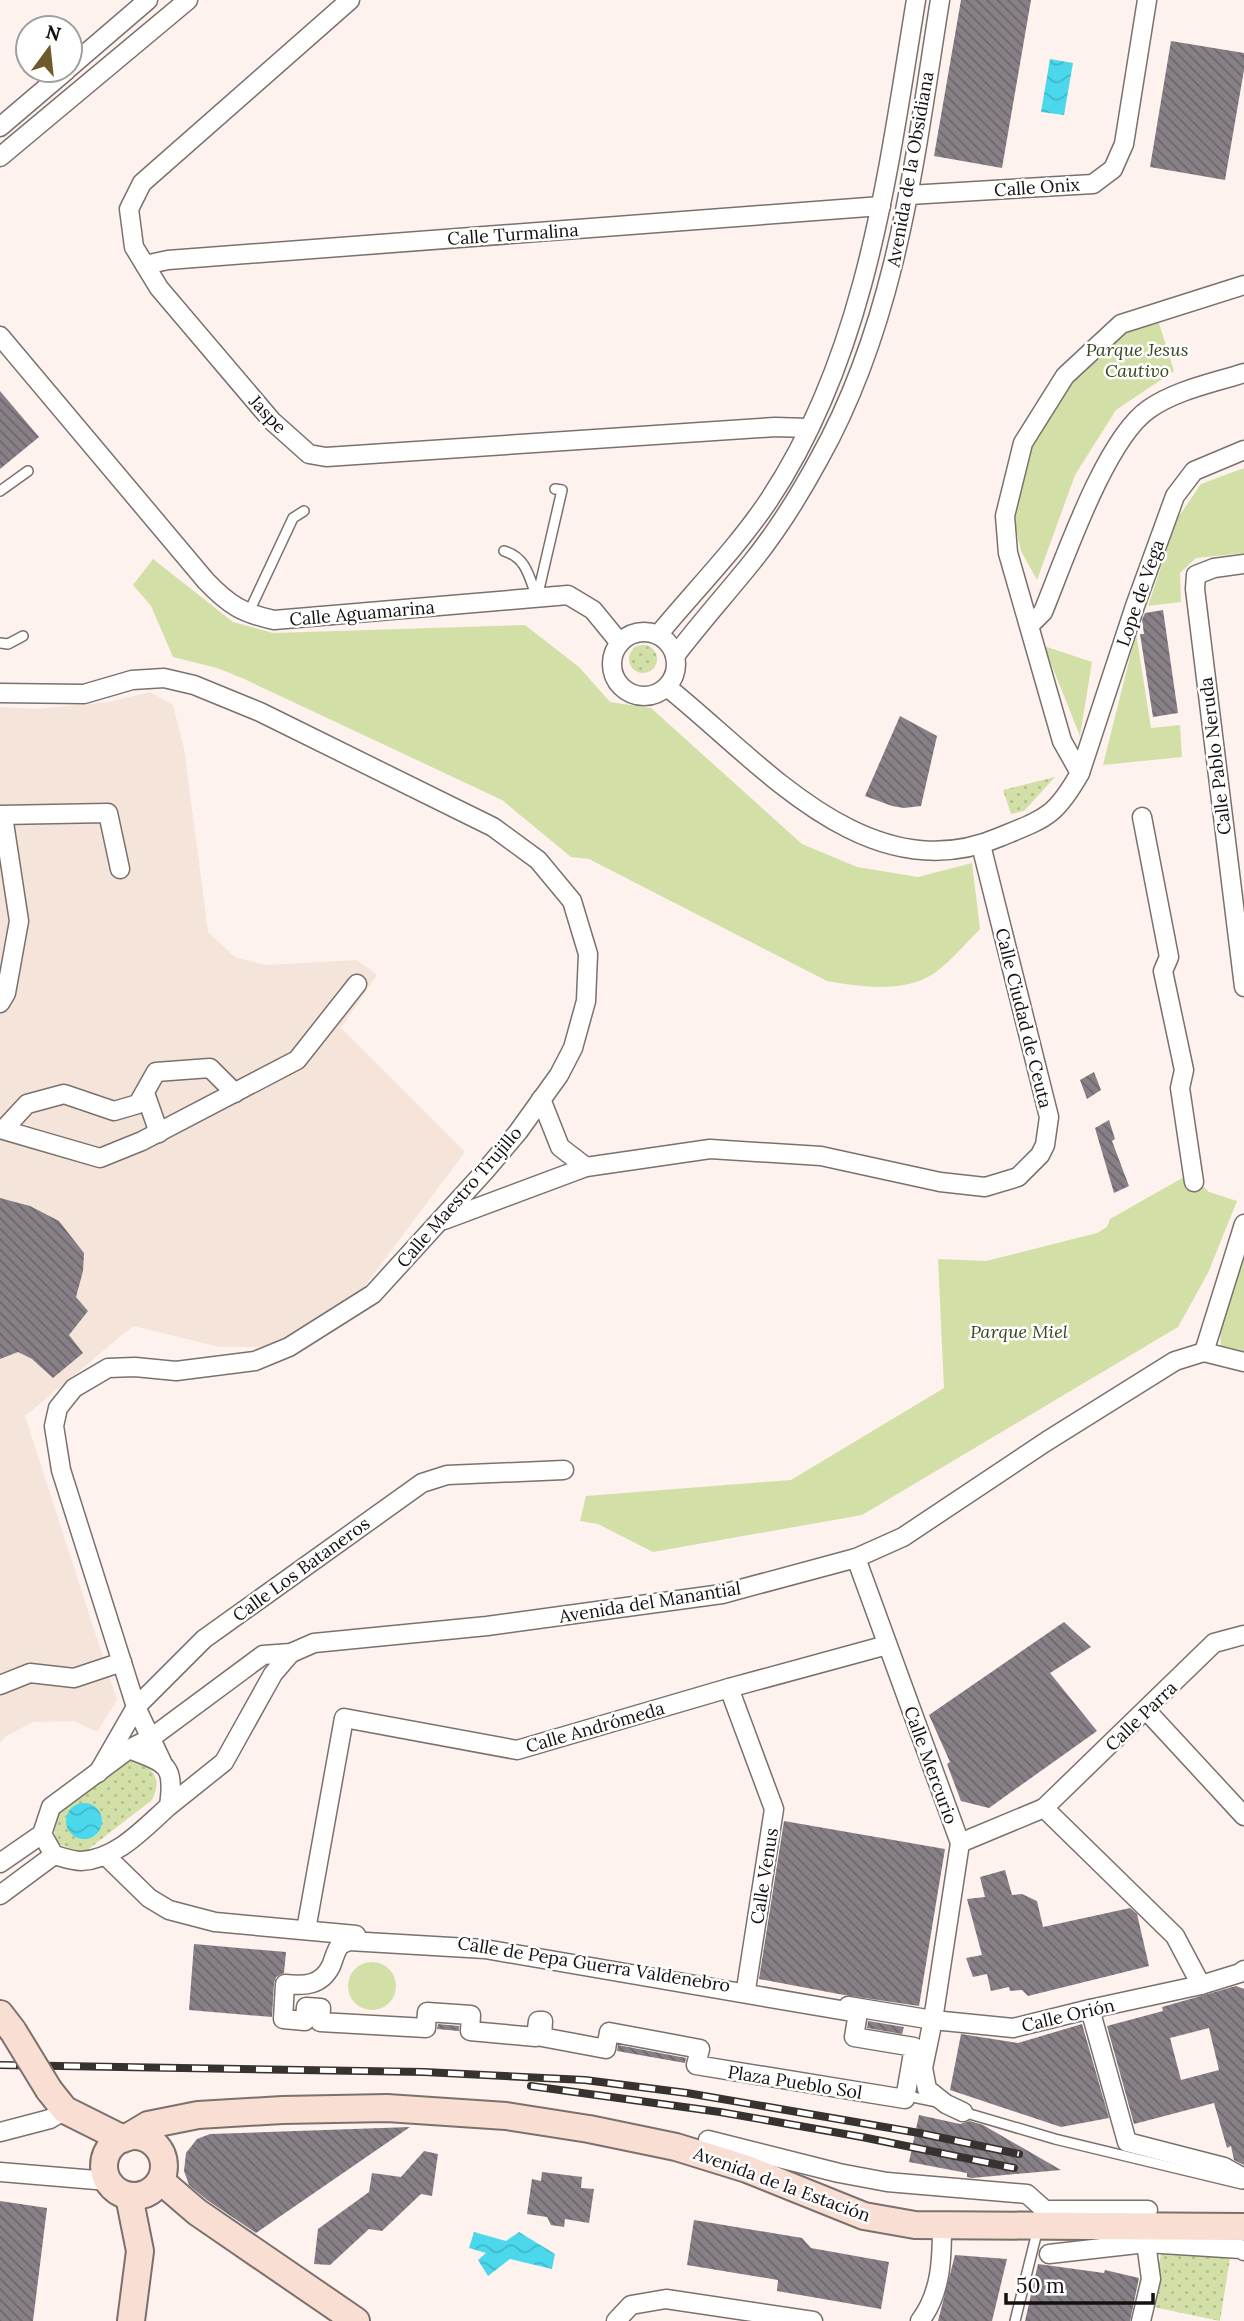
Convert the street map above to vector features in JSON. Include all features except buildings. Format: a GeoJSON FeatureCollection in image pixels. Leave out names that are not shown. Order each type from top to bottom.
{"type":"FeatureCollection","features":[{"type":"Feature","properties":{"kind":"main road"},"geometry":{"type":"LineString","coordinates":[[6,2022],[63,2105],[129,2169],[197,2212],[356,2321]]}},
{"type":"Feature","properties":{"kind":"main road","name":"Avenida de la Estación"},"geometry":{"type":"LineString","coordinates":[[129,2169],[148,2125],[198,2115],[387,2108],[518,2118],[676,2147],[747,2169],[864,2216],[915,2225],[1244,2227]]}},
{"type":"Feature","properties":{"kind":"main road"},"geometry":{"type":"LineString","coordinates":[[162,2154],[198,2115]]}},
{"type":"Feature","properties":{"kind":"main road"},"geometry":{"type":"LineString","coordinates":[[129,2169],[164,2172],[162,2154],[148,2139],[129,2169],[140,2250],[131,2321]]}},
{"type":"Feature","properties":{"kind":"street"},"geometry":{"type":"LineString","coordinates":[[84,55],[148,0]]}},
{"type":"Feature","properties":{"kind":"street"},"geometry":{"type":"LineString","coordinates":[[0,158],[188,0]]}},
{"type":"Feature","properties":{"kind":"street","name":"Jaspe"},"geometry":{"type":"LineString","coordinates":[[350,0],[142,183],[129,209],[134,247],[159,288],[272,421],[309,454],[326,457],[775,427],[809,428]]}},
{"type":"Feature","properties":{"kind":"street","name":"Avenida de la Obsidiana"},"geometry":{"type":"LineString","coordinates":[[658,635],[717,568],[769,499],[809,428],[845,345],[881,206],[916,0]]}},
{"type":"Feature","properties":{"kind":"street","name":"Avenida de la Obsidiana"},"geometry":{"type":"LineString","coordinates":[[675,656],[754,560],[819,459],[870,346],[894,263],[909,195],[940,0]]}},
{"type":"Feature","properties":{"kind":"street","name":"Calle Onix"},"geometry":{"type":"LineString","coordinates":[[909,195],[1093,184],[1113,169],[1124,144],[1147,0]]}},
{"type":"Feature","properties":{"kind":"street"},"geometry":{"type":"LineString","coordinates":[[0,127],[50,84]]}},
{"type":"Feature","properties":{"kind":"street","name":"Calle Turmalina"},"geometry":{"type":"LineString","coordinates":[[145,265],[168,260],[881,206]]}},
{"type":"Feature","properties":{"kind":"street"},"geometry":{"type":"LineString","coordinates":[[667,687],[756,766],[814,810],[881,843],[936,853],[981,845],[1044,819],[1066,797],[1080,773],[1062,741],[1009,553],[1005,516],[1023,443],[1065,376],[1121,324],[1244,285]]}},
{"type":"Feature","properties":{"kind":"street","name":"Calle Aguamarina"},"geometry":{"type":"LineString","coordinates":[[0,336],[206,581],[228,603],[248,614],[274,620],[568,595],[593,610],[620,643]]}},
{"type":"Feature","properties":{"kind":"street"},"geometry":{"type":"LineString","coordinates":[[1030,625],[1043,612],[1099,479],[1127,430],[1148,409],[1180,393],[1244,373]]}},
{"type":"Feature","properties":{"kind":"street","name":"Lope de Vega"},"geometry":{"type":"LineString","coordinates":[[1080,773],[1135,606],[1175,496],[1194,471],[1244,450]]}},
{"type":"Feature","properties":{"kind":"street","name":"Calle Pablo Neruda"},"geometry":{"type":"LineString","coordinates":[[1244,564],[1214,568],[1196,575],[1195,589],[1244,987]]}},
{"type":"Feature","properties":{"kind":"street"},"geometry":{"type":"LineString","coordinates":[[641,632],[658,635],[673,649],[675,656],[673,678],[667,687],[657,694],[631,694],[614,676],[614,653],[620,643],[631,635],[641,632]]}},
{"type":"Feature","properties":{"kind":"street","name":"Calle Maestro Trujillo"},"geometry":{"type":"LineString","coordinates":[[0,693],[84,694],[132,680],[164,678],[194,685],[260,712],[494,827],[538,860],[572,901],[588,954],[586,1001],[573,1048],[559,1075],[502,1152],[373,1294],[289,1347],[256,1361],[176,1371],[135,1367],[108,1368],[74,1388],[58,1408],[54,1426],[61,1470],[136,1707],[162,1762]]}},
{"type":"Feature","properties":{"kind":"street"},"geometry":{"type":"LineString","coordinates":[[0,1003],[6,993],[19,921],[2,816],[108,813],[120,869]]}},
{"type":"Feature","properties":{"kind":"street"},"geometry":{"type":"LineString","coordinates":[[1142,817],[1169,957],[1163,971],[1184,1070],[1180,1087],[1194,1182]]}},
{"type":"Feature","properties":{"kind":"street","name":"Calle Ciudad de Ceuta"},"geometry":{"type":"LineString","coordinates":[[440,1221],[586,1167],[710,1149],[821,1156],[940,1182],[985,1187],[1018,1177],[1040,1155],[1045,1145],[1049,1117],[981,845]]}},
{"type":"Feature","properties":{"kind":"street"},"geometry":{"type":"LineString","coordinates":[[236,1093],[210,1068],[156,1072],[138,1104],[114,1111],[64,1094],[27,1104],[2,1129],[100,1158],[159,1133],[236,1093],[297,1060],[357,984]]}},
{"type":"Feature","properties":{"kind":"street"},"geometry":{"type":"LineString","coordinates":[[145,1093],[159,1133]]}},
{"type":"Feature","properties":{"kind":"street"},"geometry":{"type":"LineString","coordinates":[[541,1099],[560,1147],[586,1167]]}},
{"type":"Feature","properties":{"kind":"street"},"geometry":{"type":"LineString","coordinates":[[1244,1224],[1204,1352],[1244,1362]]}},
{"type":"Feature","properties":{"kind":"street","name":"Avenida del Manantial"},"geometry":{"type":"LineString","coordinates":[[42,1834],[51,1807],[129,1749],[151,1738],[263,1655],[291,1653],[314,1643],[487,1626],[722,1594],[856,1558],[903,1537],[1047,1441],[1175,1361],[1204,1352]]}},
{"type":"Feature","properties":{"kind":"street","name":"Calle Los Bataneros"},"geometry":{"type":"LineString","coordinates":[[97,1773],[136,1707],[204,1639],[422,1483],[447,1475],[564,1470]]}},
{"type":"Feature","properties":{"kind":"street","name":"Calle Mercurio"},"geometry":{"type":"LineString","coordinates":[[856,1558],[960,1843],[923,2068],[928,2089],[946,2104]]}},
{"type":"Feature","properties":{"kind":"street","name":"Calle Parra"},"geometry":{"type":"LineString","coordinates":[[1044,1808],[1147,1711],[1214,1643],[1244,1635]]}},
{"type":"Feature","properties":{"kind":"street","name":"Calle Andrómeda"},"geometry":{"type":"LineString","coordinates":[[306,1930],[344,1718],[517,1750],[887,1645]]}},
{"type":"Feature","properties":{"kind":"street"},"geometry":{"type":"LineString","coordinates":[[0,1863],[42,1834],[54,1855],[79,1861],[106,1856],[132,1839],[224,1762],[273,1674],[291,1653]]}},
{"type":"Feature","properties":{"kind":"street"},"geometry":{"type":"LineString","coordinates":[[0,1685],[30,1673],[74,1678],[122,1662]]}},
{"type":"Feature","properties":{"kind":"street","name":"Calle Venus"},"geometry":{"type":"LineString","coordinates":[[729,1688],[774,1809],[746,1989]]}},
{"type":"Feature","properties":{"kind":"street"},"geometry":{"type":"LineString","coordinates":[[1147,1711],[1244,1816]]}},
{"type":"Feature","properties":{"kind":"street"},"geometry":{"type":"LineString","coordinates":[[129,1749],[162,1762],[172,1781],[169,1806]]}},
{"type":"Feature","properties":{"kind":"street"},"geometry":{"type":"LineString","coordinates":[[960,1843],[1044,1808],[1175,1936],[1201,1985]]}},
{"type":"Feature","properties":{"kind":"street"},"geometry":{"type":"LineString","coordinates":[[0,1895],[54,1855]]}},
{"type":"Feature","properties":{"kind":"street","name":"Calle de Pepa Guerra Valdenebro"},"geometry":{"type":"LineString","coordinates":[[106,1856],[149,1898],[169,1910],[215,1922],[325,1933],[484,1943],[933,2020]]}},
{"type":"Feature","properties":{"kind":"street","name":"Plaza Pueblo Sol"},"geometry":{"type":"LineString","coordinates":[[349,1941],[485,1949],[858,2013],[854,2037],[914,2047],[905,2099],[696,2066],[699,2049],[609,2032],[606,2049],[542,2038],[543,2021],[538,2021],[536,2036],[470,2031],[471,2015],[426,2012],[426,2028],[320,2022],[321,2008],[313,2007],[306,2007],[305,2021],[283,2019],[285,1984],[307,1986],[320,1980],[330,1968],[340,1945],[349,1941]]}},
{"type":"Feature","properties":{"kind":"street","name":"Calle Orión"},"geometry":{"type":"LineString","coordinates":[[933,2020],[1013,2028],[1243,1973]]}},
{"type":"Feature","properties":{"kind":"street"},"geometry":{"type":"LineString","coordinates":[[1090,2009],[1127,2141],[1224,2167],[1244,2178]]}},
{"type":"Feature","properties":{"kind":"street"},"geometry":{"type":"LineString","coordinates":[[946,2104],[963,2112]]}},
{"type":"Feature","properties":{"kind":"street"},"geometry":{"type":"LineString","coordinates":[[0,2132],[50,2119],[63,2105]]}},
{"type":"Feature","properties":{"kind":"street"},"geometry":{"type":"LineString","coordinates":[[708,2140],[839,2173],[887,2182],[1027,2194],[1045,2210],[1149,2210]]}},
{"type":"Feature","properties":{"kind":"street"},"geometry":{"type":"LineString","coordinates":[[0,2172],[129,2169]]}},
{"type":"Feature","properties":{"kind":"street"},"geometry":{"type":"LineString","coordinates":[[920,2321],[931,2306],[942,2265],[942,2226]]}},
{"type":"Feature","properties":{"kind":"street"},"geometry":{"type":"LineString","coordinates":[[1049,2254],[1146,2243],[1244,2251]]}},
{"type":"Feature","properties":{"kind":"street"},"geometry":{"type":"LineString","coordinates":[[1141,2321],[1151,2279],[1146,2243]]}},
{"type":"Feature","properties":{"kind":"street"},"geometry":{"type":"LineString","coordinates":[[616,2321],[631,2305],[666,2299],[813,2321]]}},
{"type":"Feature","properties":{"kind":"lane"},"geometry":{"type":"LineString","coordinates":[[0,491],[28,471]]}},
{"type":"Feature","properties":{"kind":"lane"},"geometry":{"type":"LineString","coordinates":[[537,598],[562,490],[555,489]]}},
{"type":"Feature","properties":{"kind":"lane"},"geometry":{"type":"LineString","coordinates":[[248,614],[293,518],[304,511]]}},
{"type":"Feature","properties":{"kind":"lane"},"geometry":{"type":"LineString","coordinates":[[504,551],[515,555],[524,563],[537,598]]}},
{"type":"Feature","properties":{"kind":"lane"},"geometry":{"type":"LineString","coordinates":[[0,643],[8,644],[23,636]]}},
{"type":"Feature","properties":{"kind":"lane"},"geometry":{"type":"LineString","coordinates":[[840,2083],[946,2104]]}},
{"type":"Feature","properties":{"kind":"lane"},"geometry":{"type":"LineString","coordinates":[[963,2112],[1055,2139],[1244,2184]]}},
{"type":"Feature","properties":{"kind":"lane"},"geometry":{"type":"LineString","coordinates":[[1015,2321],[1039,2226]]}},
{"type":"Feature","properties":{"kind":"shaded area"},"geometry":{"type":"Polygon","coordinates":[[[150,692],[173,705],[184,748],[208,932],[235,957],[266,965],[357,960],[377,975],[341,1028],[465,1152],[352,1303],[266,1347],[220,1347],[133,1326],[25,1416],[117,1700],[97,1732],[74,1721],[33,1722],[0,1742],[0,707],[36,709],[109,702],[150,692]]]}},
{"type":"Feature","properties":{"kind":"green space","name":"Parque Jesus Cautivo"},"geometry":{"type":"Polygon","coordinates":[[[1158,320],[1174,371],[1116,410],[1075,475],[1037,580],[1021,551],[1013,515],[1031,448],[1073,378],[1124,332],[1158,320]]]}},
{"type":"Feature","properties":{"kind":"green space"},"geometry":{"type":"Polygon","coordinates":[[[1244,468],[1244,553],[1196,558],[1180,573],[1181,602],[1148,606],[1177,519],[1201,484],[1244,468]]]}},
{"type":"Feature","properties":{"kind":"green space"},"geometry":{"type":"Polygon","coordinates":[[[153,559],[233,622],[273,633],[525,625],[579,667],[610,702],[651,708],[802,844],[857,867],[918,877],[972,863],[980,929],[936,972],[911,984],[869,987],[827,981],[589,859],[571,857],[502,800],[242,678],[217,668],[173,657],[151,606],[133,585],[153,559]]]}},
{"type":"Feature","properties":{"kind":"green space"},"geometry":{"type":"Polygon","coordinates":[[[1136,633],[1151,728],[1180,725],[1182,757],[1103,765],[1136,633]]]}},
{"type":"Feature","properties":{"kind":"green space"},"geometry":{"type":"Polygon","coordinates":[[[643,645],[653,649],[657,659],[653,669],[643,673],[633,669],[629,659],[633,649],[643,645]]]}},
{"type":"Feature","properties":{"kind":"green space"},"geometry":{"type":"Polygon","coordinates":[[[1044,646],[1092,662],[1080,736],[1044,646]]]}},
{"type":"Feature","properties":{"kind":"green space"},"geometry":{"type":"Polygon","coordinates":[[[1055,777],[1024,811],[1011,814],[1003,790],[1055,777]]]}},
{"type":"Feature","properties":{"kind":"green space","name":"Parque Miel"},"geometry":{"type":"Polygon","coordinates":[[[1184,1177],[1202,1185],[1209,1192],[1237,1201],[1208,1273],[1178,1327],[862,1515],[653,1552],[598,1524],[580,1521],[586,1496],[791,1480],[944,1388],[938,1259],[986,1261],[1097,1233],[1107,1227],[1110,1219],[1184,1177]]]}},
{"type":"Feature","properties":{"kind":"green space"},"geometry":{"type":"Polygon","coordinates":[[[1244,1254],[1244,1353],[1221,1346],[1220,1329],[1244,1254]]]}},
{"type":"Feature","properties":{"kind":"green space"},"geometry":{"type":"Polygon","coordinates":[[[137,1760],[155,1776],[156,1787],[152,1800],[86,1851],[78,1852],[57,1843],[53,1825],[58,1812],[124,1761],[137,1760]]]}},
{"type":"Feature","properties":{"kind":"green space"},"geometry":{"type":"Polygon","coordinates":[[[372,1962],[389,1969],[396,1986],[389,2003],[372,2010],[355,2003],[348,1986],[355,1969],[372,1962]]]}},
{"type":"Feature","properties":{"kind":"green space"},"geometry":{"type":"Polygon","coordinates":[[[1163,2246],[1230,2258],[1220,2321],[1149,2306],[1163,2246]]]}},
{"type":"Feature","properties":{"kind":"water"},"geometry":{"type":"Polygon","coordinates":[[[1050,59],[1073,63],[1064,115],[1041,112],[1050,59]]]}},
{"type":"Feature","properties":{"kind":"water"},"geometry":{"type":"Polygon","coordinates":[[[84,1803],[97,1808],[102,1821],[97,1834],[84,1839],[71,1834],[66,1821],[71,1808],[84,1803]]]}},
{"type":"Feature","properties":{"kind":"water"},"geometry":{"type":"Polygon","coordinates":[[[474,2232],[506,2241],[519,2232],[555,2254],[552,2269],[510,2259],[488,2276],[478,2260],[486,2253],[469,2248],[474,2232]]]}},
{"type":"Feature","properties":{"kind":"railway"},"geometry":{"type":"LineString","coordinates":[[0,2065],[424,2072],[585,2080],[687,2093],[919,2133],[1019,2154]]}},
{"type":"Feature","properties":{"kind":"railway"},"geometry":{"type":"LineString","coordinates":[[531,2086],[720,2112],[1014,2168]]}}]}
